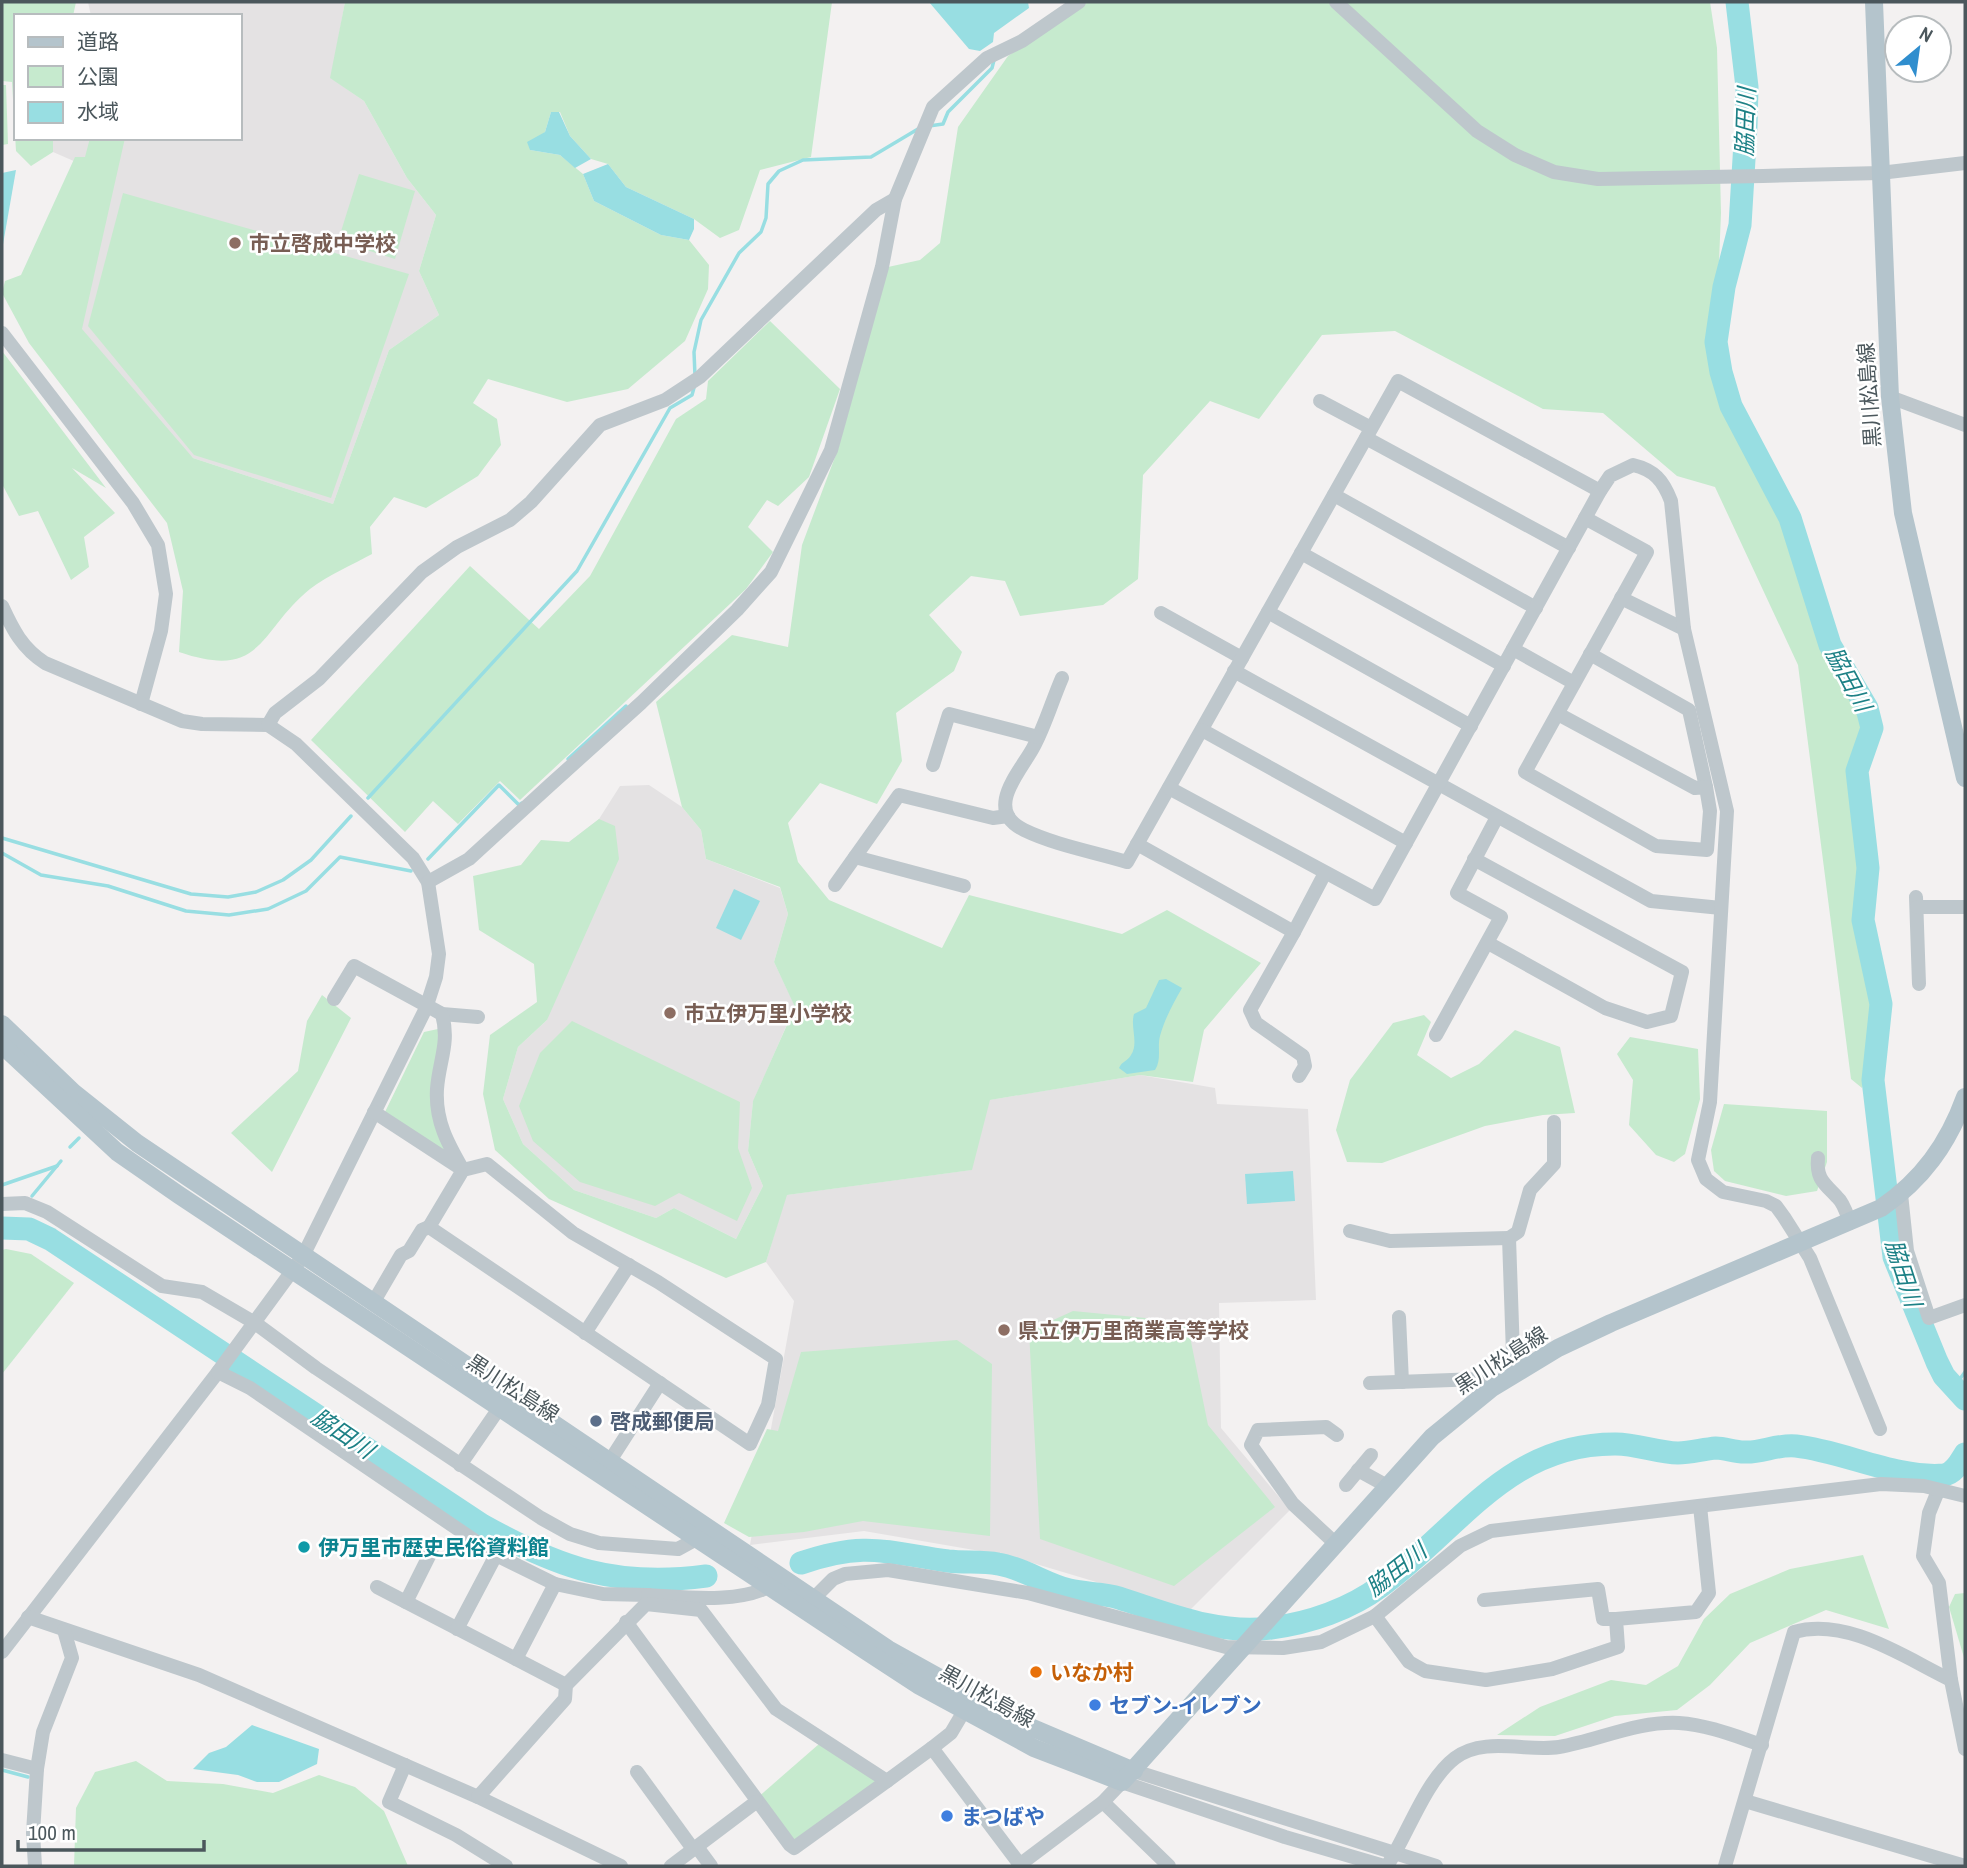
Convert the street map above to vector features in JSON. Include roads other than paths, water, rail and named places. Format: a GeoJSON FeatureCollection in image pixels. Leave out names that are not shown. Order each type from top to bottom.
{"type":"FeatureCollection","features":[{"type":"Feature","properties":{"kind":"main road","name":"黒川松島線"},"geometry":{"type":"LineString","coordinates":[[1874,2],[1890,397],[1903,513],[1965,778]]}},
{"type":"Feature","properties":{"kind":"main road","name":"黒川松島線"},"geometry":{"type":"LineString","coordinates":[[2,1024],[73,1092],[136,1143],[500,1407],[606,1467],[814,1598],[888,1649],[963,1692],[1128,1776]]}},
{"type":"Feature","properties":{"kind":"main road","name":"黒川松島線"},"geometry":{"type":"LineString","coordinates":[[2,1045],[117,1152],[298,1263],[373,1303],[606,1467],[698,1538],[918,1685],[1034,1748],[1128,1776]]}},
{"type":"Feature","properties":{"kind":"main road","name":"黒川松島線"},"geometry":{"type":"LineString","coordinates":[[1128,1776],[1432,1437],[1492,1388],[1520,1370],[1611,1323],[1881,1208],[1901,1194],[1959,1131],[1965,1097]]}},
{"type":"Feature","properties":{"kind":"street"},"geometry":{"type":"LineString","coordinates":[[428,882],[469,859],[651,694],[737,610],[771,572],[831,450],[882,267],[895,199],[933,107],[991,56],[1022,41],[1079,2]]}},
{"type":"Feature","properties":{"kind":"street"},"geometry":{"type":"LineString","coordinates":[[1336,2],[1478,131],[1515,155],[1554,172],[1598,179],[1763,176],[1880,173],[1965,163]]}},
{"type":"Feature","properties":{"kind":"street"},"geometry":{"type":"LineString","coordinates":[[268,725],[275,713],[319,679],[422,572],[457,547],[510,520],[531,502],[590,433],[600,425],[665,400],[695,381],[876,209],[895,199]]}},
{"type":"Feature","properties":{"kind":"street"},"geometry":{"type":"LineString","coordinates":[[2,333],[133,503],[158,545],[166,594],[161,631],[141,704]]}},
{"type":"Feature","properties":{"kind":"street"},"geometry":{"type":"LineString","coordinates":[[1062,678],[1038,737],[1014,775],[1004,801],[1008,816],[1022,829],[1127,862],[1398,381],[1600,491]]}},
{"type":"Feature","properties":{"kind":"street"},"geometry":{"type":"LineString","coordinates":[[1890,397],[1965,425]]}},
{"type":"Feature","properties":{"kind":"street"},"geometry":{"type":"LineString","coordinates":[[1320,401],[1368,433],[1569,548]]}},
{"type":"Feature","properties":{"kind":"street"},"geometry":{"type":"LineString","coordinates":[[1168,788],[1375,899],[1600,491],[1610,476],[1633,465],[1656,474],[1665,486],[1675,527],[1684,629],[1727,811],[1710,1102],[1698,1160],[1706,1179],[1723,1192],[1776,1206],[1810,1258],[1880,1429]]}},
{"type":"Feature","properties":{"kind":"street"},"geometry":{"type":"LineString","coordinates":[[1334,495],[1536,608]]}},
{"type":"Feature","properties":{"kind":"street"},"geometry":{"type":"LineString","coordinates":[[1586,518],[1647,552],[1525,772],[1656,846],[1707,850],[1710,811],[1689,710],[1591,654]]}},
{"type":"Feature","properties":{"kind":"street"},"geometry":{"type":"LineString","coordinates":[[1301,553],[1504,666]]}},
{"type":"Feature","properties":{"kind":"street"},"geometry":{"type":"LineString","coordinates":[[1621,598],[1684,629]]}},
{"type":"Feature","properties":{"kind":"street"},"geometry":{"type":"LineString","coordinates":[[2,606],[18,639],[29,653],[45,663],[182,721],[268,725],[296,744],[413,858],[428,882],[439,954],[436,977],[426,1007],[298,1263],[218,1372],[2,1651]]}},
{"type":"Feature","properties":{"kind":"street"},"geometry":{"type":"LineString","coordinates":[[1161,612],[1242,658]]}},
{"type":"Feature","properties":{"kind":"street"},"geometry":{"type":"LineString","coordinates":[[1268,612],[1471,726]]}},
{"type":"Feature","properties":{"kind":"street"},"geometry":{"type":"LineString","coordinates":[[1513,649],[1574,683]]}},
{"type":"Feature","properties":{"kind":"street"},"geometry":{"type":"LineString","coordinates":[[1234,671],[1651,901],[1721,908]]}},
{"type":"Feature","properties":{"kind":"street"},"geometry":{"type":"LineString","coordinates":[[933,765],[948,714],[1038,737]]}},
{"type":"Feature","properties":{"kind":"street"},"geometry":{"type":"LineString","coordinates":[[1558,714],[1695,788],[1706,787]]}},
{"type":"Feature","properties":{"kind":"street"},"geometry":{"type":"LineString","coordinates":[[1202,730],[1406,843]]}},
{"type":"Feature","properties":{"kind":"street"},"geometry":{"type":"LineString","coordinates":[[835,885],[900,795],[993,818],[1008,816]]}},
{"type":"Feature","properties":{"kind":"street"},"geometry":{"type":"LineString","coordinates":[[1436,1035],[1501,917],[1457,893],[1497,817]]}},
{"type":"Feature","properties":{"kind":"street"},"geometry":{"type":"LineString","coordinates":[[1137,844],[1294,932]]}},
{"type":"Feature","properties":{"kind":"street"},"geometry":{"type":"LineString","coordinates":[[855,857],[964,886]]}},
{"type":"Feature","properties":{"kind":"street"},"geometry":{"type":"LineString","coordinates":[[1474,859],[1682,972],[1671,1016],[1647,1022],[1605,1008],[1488,943]]}},
{"type":"Feature","properties":{"kind":"street"},"geometry":{"type":"LineString","coordinates":[[1299,1076],[1305,1066],[1303,1056],[1256,1023],[1250,1010],[1325,873]]}},
{"type":"Feature","properties":{"kind":"street"},"geometry":{"type":"LineString","coordinates":[[1919,984],[1916,902],[1965,907]]}},
{"type":"Feature","properties":{"kind":"street"},"geometry":{"type":"LineString","coordinates":[[334,999],[354,966],[442,1014],[478,1017]]}},
{"type":"Feature","properties":{"kind":"street"},"geometry":{"type":"LineString","coordinates":[[442,1014],[447,1034],[437,1089],[438,1115],[444,1137],[463,1170]]}},
{"type":"Feature","properties":{"kind":"street"},"geometry":{"type":"LineString","coordinates":[[374,1112],[463,1170]]}},
{"type":"Feature","properties":{"kind":"street"},"geometry":{"type":"LineString","coordinates":[[1350,1231],[1390,1241],[1510,1238],[1517,1232],[1530,1190],[1554,1164],[1554,1122]]}},
{"type":"Feature","properties":{"kind":"street"},"geometry":{"type":"LineString","coordinates":[[1818,1158],[1817,1171],[1824,1187],[1839,1198],[1850,1223]]}},
{"type":"Feature","properties":{"kind":"street"},"geometry":{"type":"LineString","coordinates":[[373,1303],[401,1255],[409,1251],[422,1230],[429,1227],[463,1170],[487,1164],[573,1233],[629,1265],[776,1359],[768,1405],[750,1444],[429,1227]]}},
{"type":"Feature","properties":{"kind":"street"},"geometry":{"type":"LineString","coordinates":[[1901,1194],[1907,1251],[1929,1318],[1965,1305]]}},
{"type":"Feature","properties":{"kind":"street"},"geometry":{"type":"LineString","coordinates":[[2,1204],[25,1203],[47,1212],[162,1286],[202,1292],[255,1323],[316,1368],[460,1465],[570,1534],[599,1543],[678,1549],[698,1538]]}},
{"type":"Feature","properties":{"kind":"street"},"geometry":{"type":"LineString","coordinates":[[1510,1238],[1513,1354],[1520,1370]]}},
{"type":"Feature","properties":{"kind":"street"},"geometry":{"type":"LineString","coordinates":[[585,1333],[629,1265]]}},
{"type":"Feature","properties":{"kind":"street"},"geometry":{"type":"LineString","coordinates":[[1399,1317],[1402,1382]]}},
{"type":"Feature","properties":{"kind":"street"},"geometry":{"type":"LineString","coordinates":[[218,1372],[250,1388],[496,1555],[555,1584],[701,1610],[776,1709],[887,1781]]}},
{"type":"Feature","properties":{"kind":"street"},"geometry":{"type":"LineString","coordinates":[[1370,1382],[1479,1379],[1492,1388]]}},
{"type":"Feature","properties":{"kind":"street"},"geometry":{"type":"LineString","coordinates":[[606,1467],[660,1383]]}},
{"type":"Feature","properties":{"kind":"street"},"geometry":{"type":"LineString","coordinates":[[460,1465],[500,1407]]}},
{"type":"Feature","properties":{"kind":"street"},"geometry":{"type":"LineString","coordinates":[[1336,1544],[1293,1504],[1251,1445],[1258,1430],[1326,1427],[1337,1435]]}},
{"type":"Feature","properties":{"kind":"street"},"geometry":{"type":"LineString","coordinates":[[1346,1485],[1371,1455]]}},
{"type":"Feature","properties":{"kind":"street"},"geometry":{"type":"LineString","coordinates":[[1358,1470],[1387,1486]]}},
{"type":"Feature","properties":{"kind":"street"},"geometry":{"type":"LineString","coordinates":[[1965,1482],[1929,1513],[1923,1556],[1938,1583],[1951,1680],[1965,1749]]}},
{"type":"Feature","properties":{"kind":"street"},"geometry":{"type":"LineString","coordinates":[[814,1598],[833,1579],[845,1574],[888,1570],[1028,1593],[1226,1647],[1283,1648],[1321,1642],[1376,1616],[1460,1546],[1491,1531],[1881,1484],[1924,1486],[1952,1493]]}},
{"type":"Feature","properties":{"kind":"street"},"geometry":{"type":"LineString","coordinates":[[1484,1600],[1598,1589],[1603,1619],[1696,1612],[1709,1594],[1700,1506]]}},
{"type":"Feature","properties":{"kind":"street"},"geometry":{"type":"LineString","coordinates":[[406,1602],[432,1550]]}},
{"type":"Feature","properties":{"kind":"street"},"geometry":{"type":"LineString","coordinates":[[457,1629],[496,1555]]}},
{"type":"Feature","properties":{"kind":"street"},"geometry":{"type":"LineString","coordinates":[[516,1659],[555,1584]]}},
{"type":"Feature","properties":{"kind":"street"},"geometry":{"type":"LineString","coordinates":[[478,1797],[565,1699],[566,1685],[647,1600],[707,1598],[759,1592],[770,1586]]}},
{"type":"Feature","properties":{"kind":"street"},"geometry":{"type":"LineString","coordinates":[[377,1587],[566,1685]]}},
{"type":"Feature","properties":{"kind":"street"},"geometry":{"type":"LineString","coordinates":[[1376,1616],[1409,1662],[1425,1671],[1486,1680],[1552,1668],[1618,1647],[1616,1619]]}},
{"type":"Feature","properties":{"kind":"street"},"geometry":{"type":"LineString","coordinates":[[29,1617],[175,1665],[478,1797],[621,1866]]}},
{"type":"Feature","properties":{"kind":"street"},"geometry":{"type":"LineString","coordinates":[[626,1622],[636,1632],[756,1802],[794,1848],[951,1733],[964,1711]]}},
{"type":"Feature","properties":{"kind":"street"},"geometry":{"type":"LineString","coordinates":[[1725,1866],[1794,1632],[1813,1627],[1877,1642],[1908,1655],[1924,1667],[1951,1680]]}},
{"type":"Feature","properties":{"kind":"street"},"geometry":{"type":"LineString","coordinates":[[35,1866],[33,1833],[37,1769],[43,1732],[72,1658],[64,1630]]}},
{"type":"Feature","properties":{"kind":"street"},"geometry":{"type":"LineString","coordinates":[[1389,1862],[1437,1775],[1456,1757],[1476,1747],[1559,1747],[1638,1725],[1679,1723],[1712,1728],[1762,1745]]}},
{"type":"Feature","properties":{"kind":"street"},"geometry":{"type":"LineString","coordinates":[[932,1748],[1019,1866],[1103,1802],[1128,1776],[1389,1862],[1436,1866]]}},
{"type":"Feature","properties":{"kind":"street"},"geometry":{"type":"LineString","coordinates":[[2,1760],[37,1769]]}},
{"type":"Feature","properties":{"kind":"street"},"geometry":{"type":"LineString","coordinates":[[405,1765],[389,1802],[457,1835],[506,1866]]}},
{"type":"Feature","properties":{"kind":"street"},"geometry":{"type":"LineString","coordinates":[[637,1772],[711,1866]]}},
{"type":"Feature","properties":{"kind":"street"},"geometry":{"type":"LineString","coordinates":[[1745,1801],[1965,1866]]}},
{"type":"Feature","properties":{"kind":"street"},"geometry":{"type":"LineString","coordinates":[[671,1866],[756,1802]]}},
{"type":"Feature","properties":{"kind":"street"},"geometry":{"type":"LineString","coordinates":[[1103,1802],[1170,1866]]}},
{"type":"Feature","properties":{"kind":"water"},"geometry":{"type":"Polygon","coordinates":[[[929,2],[1028,2],[1029,8],[994,33],[993,42],[980,51],[969,49],[929,2]]]}},
{"type":"Feature","properties":{"kind":"water"},"geometry":{"type":"Polygon","coordinates":[[[551,112],[559,112],[570,136],[591,159],[575,168],[560,155],[530,150],[527,142],[545,132],[551,112]]]}},
{"type":"Feature","properties":{"kind":"water"},"geometry":{"type":"Polygon","coordinates":[[[608,164],[626,187],[694,219],[694,229],[689,240],[661,235],[594,201],[583,174],[608,164]]]}},
{"type":"Feature","properties":{"kind":"water"},"geometry":{"type":"Polygon","coordinates":[[[16,170],[2,250],[2,173],[16,170]]]}},
{"type":"Feature","properties":{"kind":"water"},"geometry":{"type":"Polygon","coordinates":[[[734,889],[760,901],[741,940],[716,928],[734,889]]]}},
{"type":"Feature","properties":{"kind":"water"},"geometry":{"type":"Polygon","coordinates":[[[1166,979],[1182,988],[1162,1029],[1157,1066],[1155,1070],[1127,1074],[1119,1068],[1133,1050],[1134,1014],[1146,1008],[1159,980],[1166,979]]]}},
{"type":"Feature","properties":{"kind":"water"},"geometry":{"type":"Polygon","coordinates":[[[1293,1171],[1295,1201],[1247,1204],[1245,1174],[1293,1171]]]}},
{"type":"Feature","properties":{"kind":"water"},"geometry":{"type":"Polygon","coordinates":[[[252,1725],[319,1749],[317,1764],[279,1782],[257,1782],[238,1775],[193,1769],[209,1753],[226,1747],[252,1725]]]}},
{"type":"Feature","properties":{"kind":"waterway","name":"脇田川"},"geometry":{"type":"LineString","coordinates":[[1737,2],[1747,87],[1740,225],[1724,287],[1716,342],[1731,406],[1790,518],[1830,645],[1867,708],[1872,728],[1857,771],[1868,868],[1863,920],[1881,1004],[1873,1080],[1894,1257],[1937,1362],[1944,1376],[1965,1399]]}},
{"type":"Feature","properties":{"kind":"waterway"},"geometry":{"type":"LineString","coordinates":[[929,126],[943,124],[948,112],[992,68],[994,60]]}},
{"type":"Feature","properties":{"kind":"waterway"},"geometry":{"type":"LineString","coordinates":[[695,376],[694,352],[701,320],[739,253],[761,232],[766,218],[768,184],[779,171],[803,160],[871,157],[918,129]]}},
{"type":"Feature","properties":{"kind":"waterway"},"geometry":{"type":"LineString","coordinates":[[368,798],[577,571],[670,408],[692,395],[695,384]]}},
{"type":"Feature","properties":{"kind":"waterway"},"geometry":{"type":"LineString","coordinates":[[568,759],[626,706]]}},
{"type":"Feature","properties":{"kind":"waterway"},"geometry":{"type":"LineString","coordinates":[[428,859],[499,785],[519,805],[522,803]]}},
{"type":"Feature","properties":{"kind":"waterway"},"geometry":{"type":"LineString","coordinates":[[2,838],[191,894],[228,897],[256,892],[283,880],[311,860],[351,816]]}},
{"type":"Feature","properties":{"kind":"waterway"},"geometry":{"type":"LineString","coordinates":[[2,853],[41,875],[108,886],[186,911],[229,915],[268,909],[306,891],[340,857],[411,871]]}},
{"type":"Feature","properties":{"kind":"waterway"},"geometry":{"type":"LineString","coordinates":[[70,1147],[79,1138]]}},
{"type":"Feature","properties":{"kind":"waterway"},"geometry":{"type":"LineString","coordinates":[[32,1196],[61,1161]]}},
{"type":"Feature","properties":{"kind":"waterway"},"geometry":{"type":"LineString","coordinates":[[2,1185],[57,1166]]}},
{"type":"Feature","properties":{"kind":"waterway","name":"脇田川"},"geometry":{"type":"LineString","coordinates":[[2,1228],[29,1229],[50,1239],[482,1525],[510,1540],[563,1563],[616,1576],[644,1579],[706,1576]]}},
{"type":"Feature","properties":{"kind":"waterway"},"geometry":{"type":"LineString","coordinates":[[1954,1387],[1965,1372]]}},
{"type":"Feature","properties":{"kind":"waterway","name":"脇田川"},"geometry":{"type":"LineString","coordinates":[[801,1563],[859,1550],[948,1561],[992,1563],[1016,1569],[1069,1590],[1113,1596],[1194,1622],[1232,1629],[1271,1628],[1300,1623],[1356,1602],[1381,1586],[1488,1493],[1515,1473],[1545,1458],[1578,1447],[1624,1444],[1678,1453],[1716,1448],[1753,1452],[1796,1446],[1888,1469],[1926,1475],[1948,1474],[1957,1467],[1965,1454]]}},
{"type":"Feature","properties":{"kind":"waterway"},"geometry":{"type":"LineString","coordinates":[[2,1770],[28,1777]]}},
{"type":"Feature","properties":{"kind":"place","name":"市立啓成中学校"},"geometry":{"type":"Point","coordinates":[235,243]}},
{"type":"Feature","properties":{"kind":"place","name":"市立伊万里小学校"},"geometry":{"type":"Point","coordinates":[670,1013]}},
{"type":"Feature","properties":{"kind":"place","name":"県立伊万里商業高等学校"},"geometry":{"type":"Point","coordinates":[1004,1330]}},
{"type":"Feature","properties":{"kind":"place","name":"啓成郵便局"},"geometry":{"type":"Point","coordinates":[596,1421]}},
{"type":"Feature","properties":{"kind":"place","name":"伊万里市歴史民俗資料館"},"geometry":{"type":"Point","coordinates":[304,1547]}},
{"type":"Feature","properties":{"kind":"place","name":"いなか村"},"geometry":{"type":"Point","coordinates":[1036,1672]}},
{"type":"Feature","properties":{"kind":"place","name":"セブン-イレブン"},"geometry":{"type":"Point","coordinates":[1095,1705]}},
{"type":"Feature","properties":{"kind":"place","name":"まつばや"},"geometry":{"type":"Point","coordinates":[947,1816]}}]}
